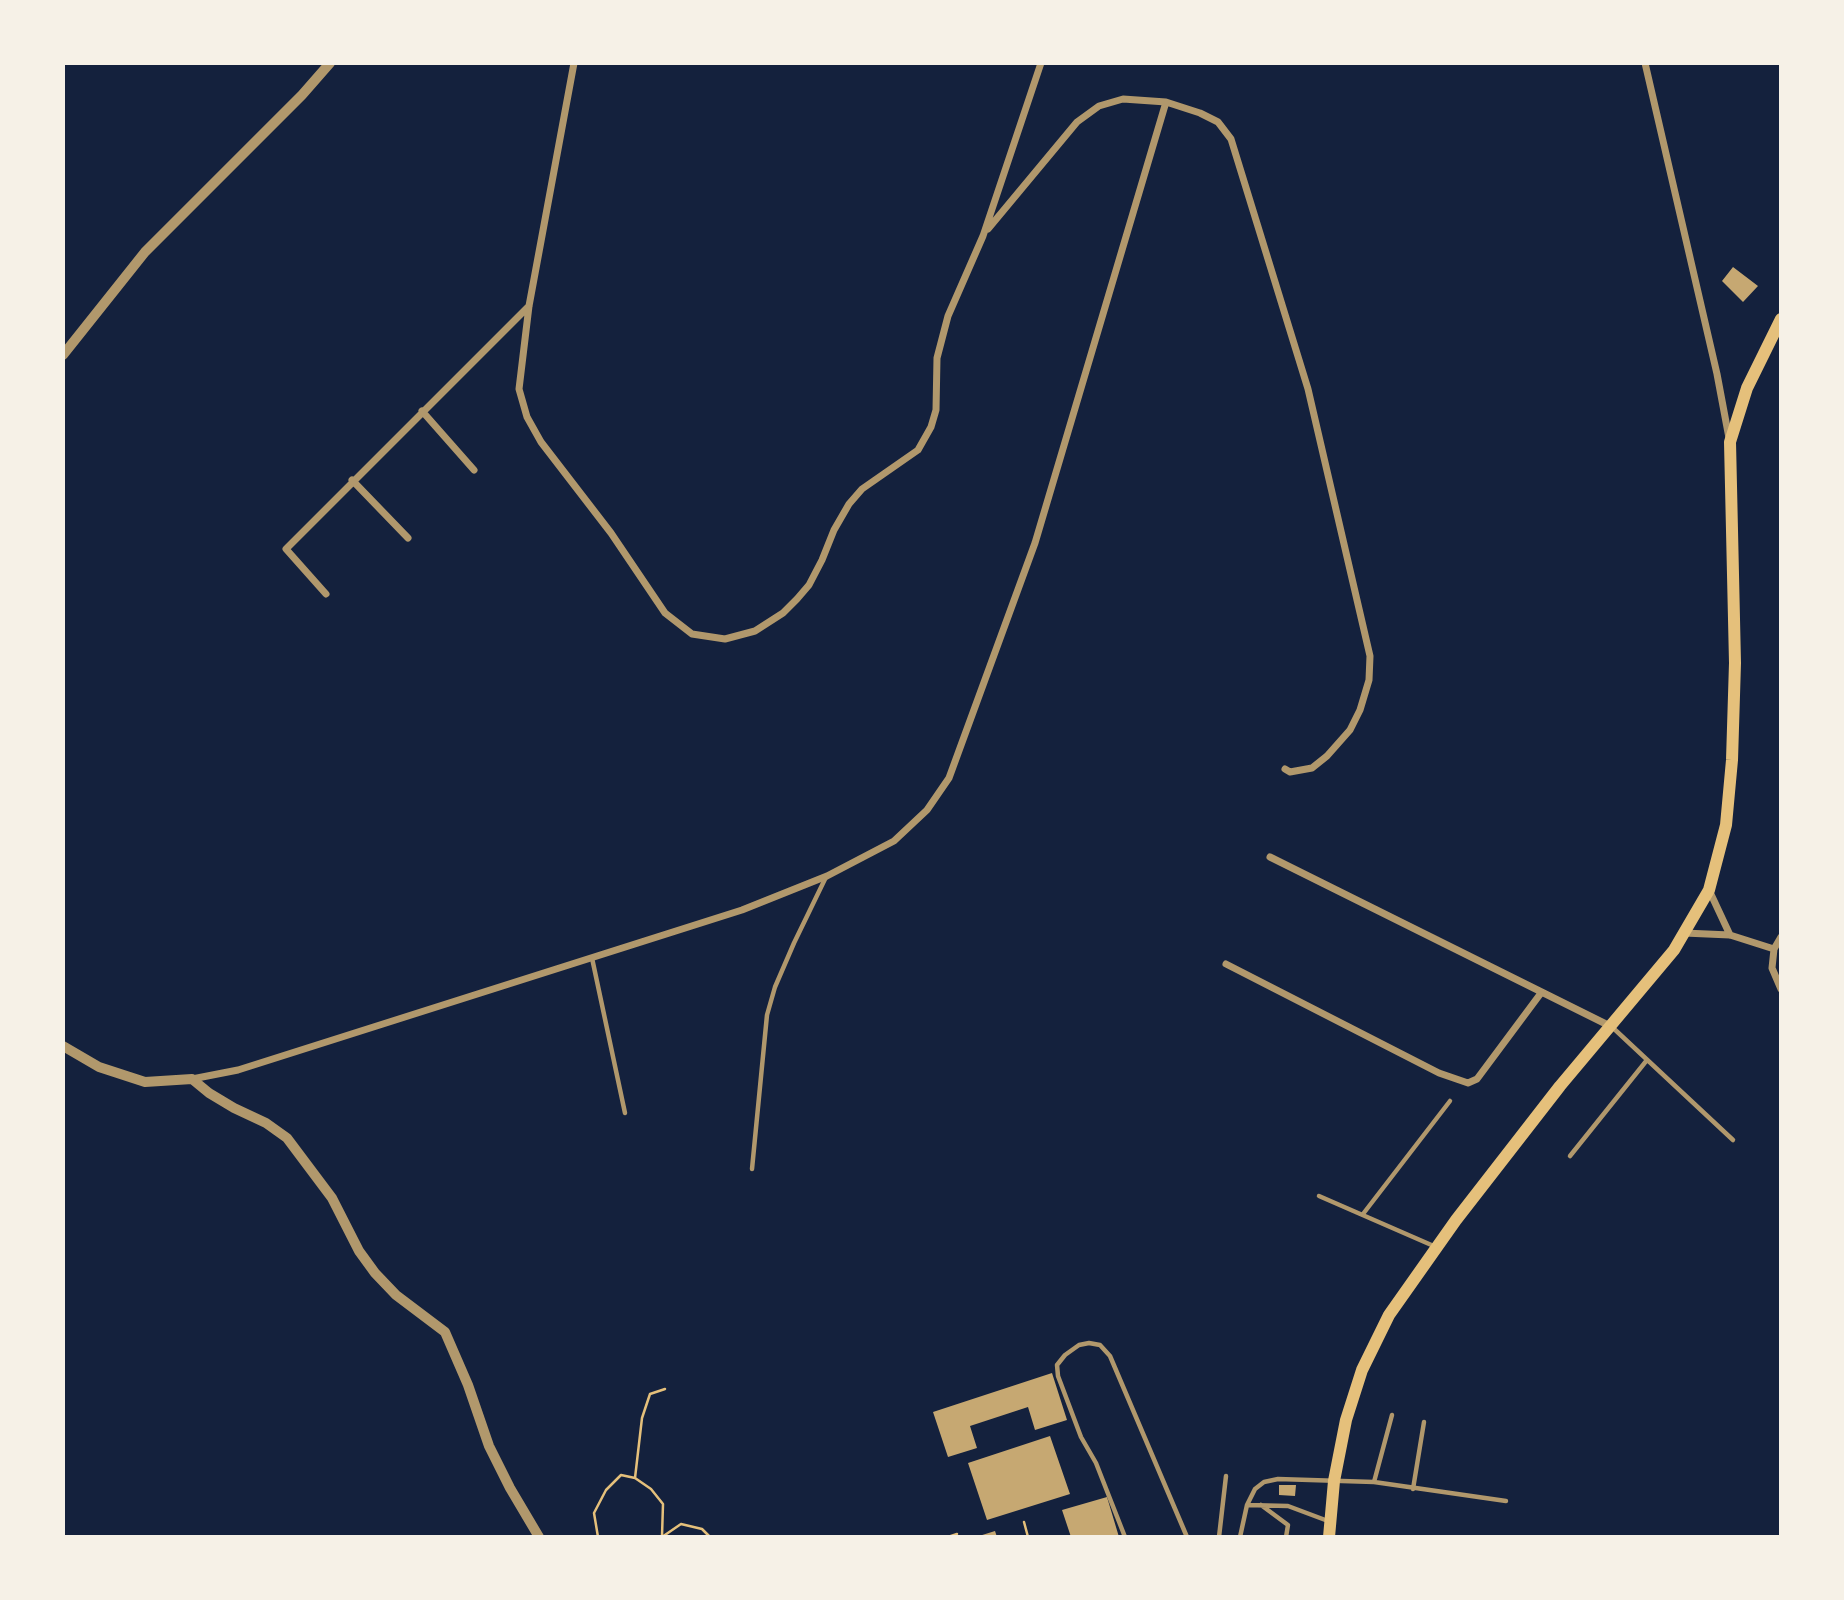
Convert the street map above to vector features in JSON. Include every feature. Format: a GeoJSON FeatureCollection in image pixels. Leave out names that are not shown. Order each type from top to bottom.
{"type":"FeatureCollection","features":[{"type":"Feature","properties":{"kind":"main road"},"geometry":{"type":"LineString","coordinates":[[1329,1537],[1334,1482],[1346,1420],[1362,1370],[1389,1315],[1560,1086],[1674,950],[1709,890],[1726,825],[1732,760],[1735,663],[1730,442],[1747,388],[1781,320]]}},
{"type":"Feature","properties":{"kind":"street"},"geometry":{"type":"LineString","coordinates":[[63,355],[145,252],[303,94],[330,63]]}},
{"type":"Feature","properties":{"kind":"street"},"geometry":{"type":"LineString","coordinates":[[574,63],[529,306],[519,389],[527,417],[541,442],[611,533],[665,612],[692,634],[725,639],[755,631],[783,613],[809,585],[849,504],[863,489],[918,450],[931,427],[936,410],[937,358],[948,316],[983,236],[1041,63]]}},
{"type":"Feature","properties":{"kind":"street"},"geometry":{"type":"LineString","coordinates":[[1645,63],[1717,374],[1730,442]]}},
{"type":"Feature","properties":{"kind":"street"},"geometry":{"type":"LineString","coordinates":[[983,236],[1077,122],[1099,106],[1123,99],[1166,102],[1218,122],[1231,139],[1308,389],[1370,656],[1369,680],[1360,710],[1350,730],[1327,756],[1312,768],[1290,772],[1284,769]]}},
{"type":"Feature","properties":{"kind":"street"},"geometry":{"type":"LineString","coordinates":[[63,1046],[99,1067],[145,1082],[192,1079],[238,1070],[742,910],[827,876],[894,841],[927,810],[949,778],[1035,543],[1166,102]]}},
{"type":"Feature","properties":{"kind":"street"},"geometry":{"type":"LineString","coordinates":[[326,594],[286,549],[352,480],[529,306]]}},
{"type":"Feature","properties":{"kind":"street"},"geometry":{"type":"LineString","coordinates":[[422,411],[474,470]]}},
{"type":"Feature","properties":{"kind":"street"},"geometry":{"type":"LineString","coordinates":[[352,480],[408,538]]}},
{"type":"Feature","properties":{"kind":"street"},"geometry":{"type":"LineString","coordinates":[[1270,857],[1611,1026]]}},
{"type":"Feature","properties":{"kind":"street"},"geometry":{"type":"LineString","coordinates":[[1709,890],[1730,935]]}},
{"type":"Feature","properties":{"kind":"street"},"geometry":{"type":"LineString","coordinates":[[1685,933],[1730,935],[1774,949]]}},
{"type":"Feature","properties":{"kind":"street"},"geometry":{"type":"LineString","coordinates":[[1781,937],[1774,949],[1772,968],[1781,989]]}},
{"type":"Feature","properties":{"kind":"street"},"geometry":{"type":"LineString","coordinates":[[1226,964],[1439,1073],[1468,1083],[1477,1079],[1541,993]]}},
{"type":"Feature","properties":{"kind":"street"},"geometry":{"type":"LineString","coordinates":[[192,1079],[209,1093],[266,1123],[287,1138],[332,1198],[359,1251],[375,1273],[396,1295],[445,1332],[468,1385],[489,1446],[539,1537]]}},
{"type":"Feature","properties":{"kind":"lane"},"geometry":{"type":"LineString","coordinates":[[752,1169],[767,1015],[775,987],[827,876]]}},
{"type":"Feature","properties":{"kind":"lane"},"geometry":{"type":"LineString","coordinates":[[592,958],[625,1113]]}},
{"type":"Feature","properties":{"kind":"lane"},"geometry":{"type":"LineString","coordinates":[[1611,1026],[1732,1140]]}},
{"type":"Feature","properties":{"kind":"lane"},"geometry":{"type":"LineString","coordinates":[[1570,1156],[1647,1060]]}},
{"type":"Feature","properties":{"kind":"lane"},"geometry":{"type":"LineString","coordinates":[[1363,1214],[1450,1101]]}},
{"type":"Feature","properties":{"kind":"lane"},"geometry":{"type":"LineString","coordinates":[[1319,1196],[1437,1248]]}},
{"type":"Feature","properties":{"kind":"lane"},"geometry":{"type":"LineString","coordinates":[[1125,1537],[1096,1463],[1081,1437],[1058,1376],[1057,1365],[1079,1345],[1100,1345],[1110,1356],[1187,1537]]}},
{"type":"Feature","properties":{"kind":"lane"},"geometry":{"type":"LineString","coordinates":[[1374,1482],[1392,1415]]}},
{"type":"Feature","properties":{"kind":"lane"},"geometry":{"type":"LineString","coordinates":[[1413,1489],[1423,1422]]}},
{"type":"Feature","properties":{"kind":"lane"},"geometry":{"type":"LineString","coordinates":[[1219,1537],[1226,1476]]}},
{"type":"Feature","properties":{"kind":"lane"},"geometry":{"type":"LineString","coordinates":[[1240,1537],[1247,1505],[1255,1489],[1264,1482],[1292,1479],[1374,1482],[1506,1501]]}},
{"type":"Feature","properties":{"kind":"lane"},"geometry":{"type":"LineString","coordinates":[[1247,1505],[1288,1506],[1330,1522]]}},
{"type":"Feature","properties":{"kind":"lane"},"geometry":{"type":"LineString","coordinates":[[1261,1505],[1287,1525],[1286,1537]]}},
{"type":"Feature","properties":{"kind":"path"},"geometry":{"type":"LineString","coordinates":[[635,1478],[642,1418],[650,1394],[665,1389]]}},
{"type":"Feature","properties":{"kind":"path"},"geometry":{"type":"LineString","coordinates":[[597,1537],[594,1513],[606,1490],[621,1475],[635,1478],[651,1489],[663,1504],[662,1537]]}},
{"type":"Feature","properties":{"kind":"path"},"geometry":{"type":"LineString","coordinates":[[1024,1522],[1028,1537]]}},
{"type":"Feature","properties":{"kind":"path"},"geometry":{"type":"LineString","coordinates":[[662,1537],[681,1524],[702,1529],[710,1537]]}},
{"type":"Feature","properties":{"kind":"path"},"geometry":{"type":"LineString","coordinates":[[948,1537],[957,1534]]}},
{"type":"Feature","properties":{"kind":"building"},"geometry":{"type":"Polygon","coordinates":[[[1733,267],[1758,286],[1743,302],[1722,281],[1733,267]]]}},
{"type":"Feature","properties":{"kind":"building"},"geometry":{"type":"Polygon","coordinates":[[[1052,1373],[1067,1420],[1035,1430],[1028,1407],[970,1426],[977,1448],[948,1457],[933,1412],[1052,1373]]]}},
{"type":"Feature","properties":{"kind":"building"},"geometry":{"type":"Polygon","coordinates":[[[1050,1436],[1070,1494],[987,1520],[968,1463],[1050,1436]]]}},
{"type":"Feature","properties":{"kind":"building"},"geometry":{"type":"Polygon","coordinates":[[[1279,1485],[1296,1485],[1295,1496],[1279,1495],[1279,1485]]]}},
{"type":"Feature","properties":{"kind":"building"},"geometry":{"type":"Polygon","coordinates":[[[1107,1497],[1119,1537],[1071,1537],[1062,1510],[1107,1497]]]}},
{"type":"Feature","properties":{"kind":"building"},"geometry":{"type":"Polygon","coordinates":[[[995,1531],[997,1537],[979,1536],[995,1531]]]}}]}
